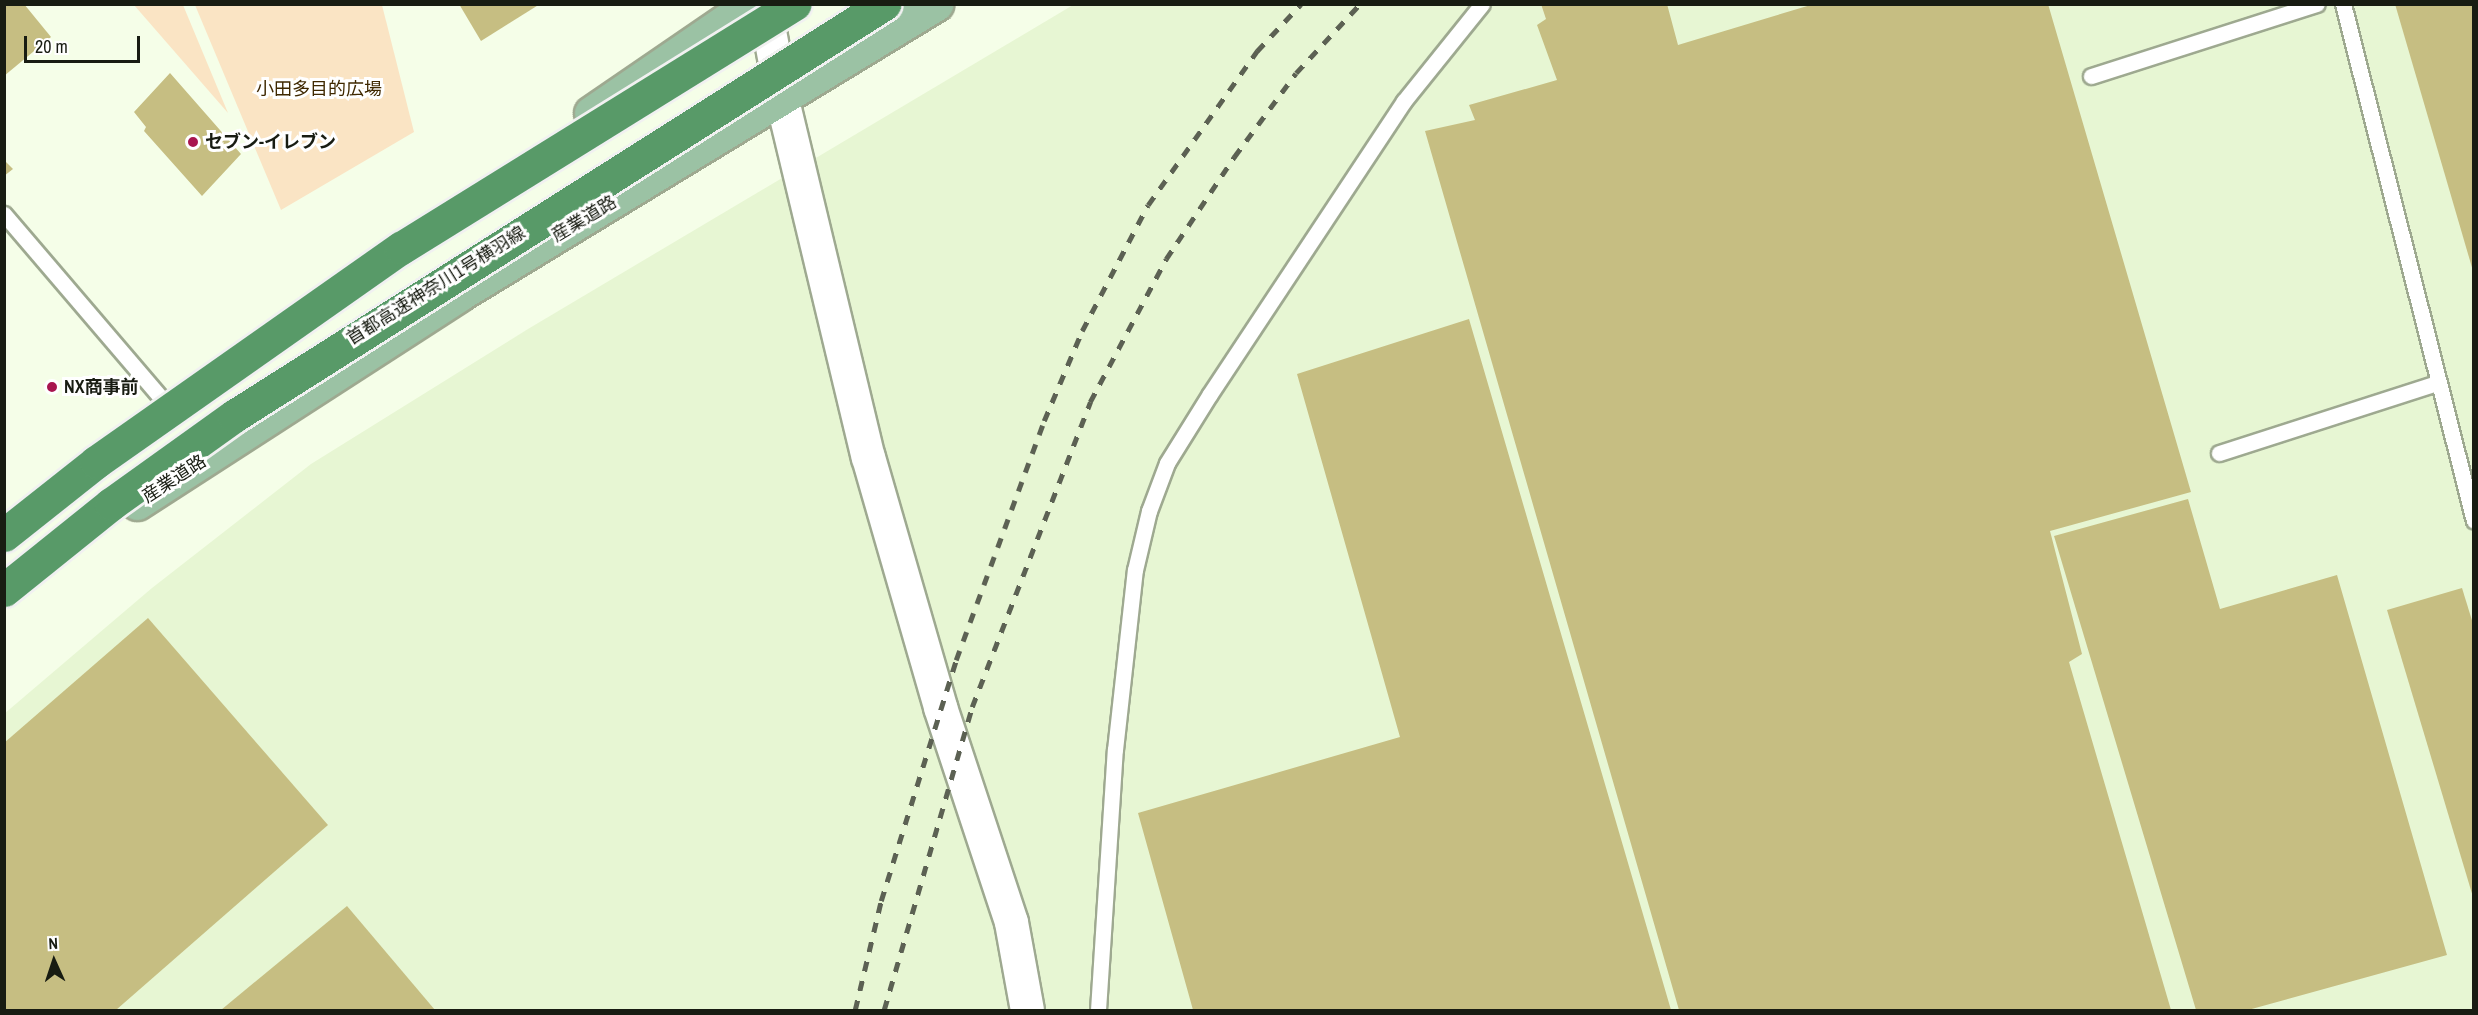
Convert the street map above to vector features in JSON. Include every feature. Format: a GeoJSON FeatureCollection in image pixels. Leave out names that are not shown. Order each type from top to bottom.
{"type":"FeatureCollection","features":[{"type":"Feature","properties":{"kind":"highway"},"geometry":{"type":"LineString","coordinates":[[4,535],[96,462],[401,248],[795,4]]}},
{"type":"Feature","properties":{"kind":"highway","name":"首都高速神奈川1号横羽線"},"geometry":{"type":"LineString","coordinates":[[4,590],[111,504],[234,416],[884,4]]}},
{"type":"Feature","properties":{"kind":"main road"},"geometry":{"type":"LineString","coordinates":[[4,519],[166,404],[750,4]]}},
{"type":"Feature","properties":{"kind":"main road","name":"産業道路"},"geometry":{"type":"LineString","coordinates":[[4,608],[92,533],[458,295],[782,100],[936,4]]}},
{"type":"Feature","properties":{"kind":"street"},"geometry":{"type":"LineString","coordinates":[[764,4],[782,100],[868,457],[917,630],[1011,922],[1027,1011]]}},
{"type":"Feature","properties":{"kind":"lane"},"geometry":{"type":"LineString","coordinates":[[1098,1011],[1115,750],[1135,570],[1149,511],[1167,463],[1404,101],[1482,4]]}},
{"type":"Feature","properties":{"kind":"lane"},"geometry":{"type":"LineString","coordinates":[[2091,76],[2317,4]]}},
{"type":"Feature","properties":{"kind":"lane"},"geometry":{"type":"LineString","coordinates":[[2343,4],[2437,383],[2474,521]]}},
{"type":"Feature","properties":{"kind":"lane"},"geometry":{"type":"LineString","coordinates":[[4,214],[166,404]]}},
{"type":"Feature","properties":{"kind":"lane"},"geometry":{"type":"LineString","coordinates":[[2219,453],[2437,383]]}},
{"type":"Feature","properties":{"kind":"shaded area"},"geometry":{"type":"Polygon","coordinates":[[[1073,5],[2473,5],[2473,1010],[5,1010],[4,714],[152,588],[311,464],[528,329],[1073,5]]]}},
{"type":"Feature","properties":{"kind":"green space"},"geometry":{"type":"Polygon","coordinates":[[[134,5],[183,5],[228,113],[134,5]]]}},
{"type":"Feature","properties":{"kind":"green space","name":"小田多目的広場"},"geometry":{"type":"Polygon","coordinates":[[[195,5],[382,5],[414,132],[281,210],[195,5]]]}},
{"type":"Feature","properties":{"kind":"building"},"geometry":{"type":"Polygon","coordinates":[[[4,4],[24,4],[51,37],[4,76],[4,4]]]}},
{"type":"Feature","properties":{"kind":"building"},"geometry":{"type":"Polygon","coordinates":[[[459,4],[540,4],[481,41],[459,4]]]}},
{"type":"Feature","properties":{"kind":"building"},"geometry":{"type":"Polygon","coordinates":[[[1541,4],[1667,4],[1678,45],[1814,4],[2048,4],[2191,492],[2050,531],[2082,654],[2069,662],[2171,1010],[1679,1010],[1425,131],[1475,120],[1469,105],[1557,80],[1537,25],[1546,19],[1541,4]]]}},
{"type":"Feature","properties":{"kind":"building"},"geometry":{"type":"Polygon","coordinates":[[[2395,4],[2474,4],[2474,271],[2473,271],[2395,4]]]}},
{"type":"Feature","properties":{"kind":"building","name":"セブン-イレブン"},"geometry":{"type":"Polygon","coordinates":[[[170,73],[241,154],[202,196],[144,131],[146,127],[134,112],[170,73]]]}},
{"type":"Feature","properties":{"kind":"building"},"geometry":{"type":"Polygon","coordinates":[[[4,160],[13,169],[4,176],[4,160]]]}},
{"type":"Feature","properties":{"kind":"building"},"geometry":{"type":"Polygon","coordinates":[[[1469,319],[1671,1010],[1193,1010],[1138,813],[1400,737],[1297,374],[1469,319]]]}},
{"type":"Feature","properties":{"kind":"building"},"geometry":{"type":"Polygon","coordinates":[[[2188,499],[2220,609],[2337,575],[2447,955],[2248,1010],[2196,1010],[2054,536],[2188,499]]]}},
{"type":"Feature","properties":{"kind":"building"},"geometry":{"type":"Polygon","coordinates":[[[2462,588],[2474,627],[2473,897],[2387,610],[2462,588]]]}},
{"type":"Feature","properties":{"kind":"building"},"geometry":{"type":"Polygon","coordinates":[[[148,618],[328,825],[116,1010],[4,1010],[4,743],[148,618]]]}},
{"type":"Feature","properties":{"kind":"building"},"geometry":{"type":"Polygon","coordinates":[[[347,906],[435,1010],[221,1010],[347,906]]]}},
{"type":"Feature","properties":{"kind":"railway"},"geometry":{"type":"LineString","coordinates":[[855,1010],[881,901],[956,660],[1044,421],[1082,331],[1148,205],[1257,51],[1301,4]]}},
{"type":"Feature","properties":{"kind":"railway"},"geometry":{"type":"LineString","coordinates":[[884,1010],[972,707],[1090,402],[1166,259],[1234,157],[1296,73],[1360,4]]}},
{"type":"Feature","properties":{"kind":"place","name":"セブン-イレブン"},"geometry":{"type":"Point","coordinates":[193,142]}},
{"type":"Feature","properties":{"kind":"place","name":"NX商事前"},"geometry":{"type":"Point","coordinates":[52,387]}}]}
